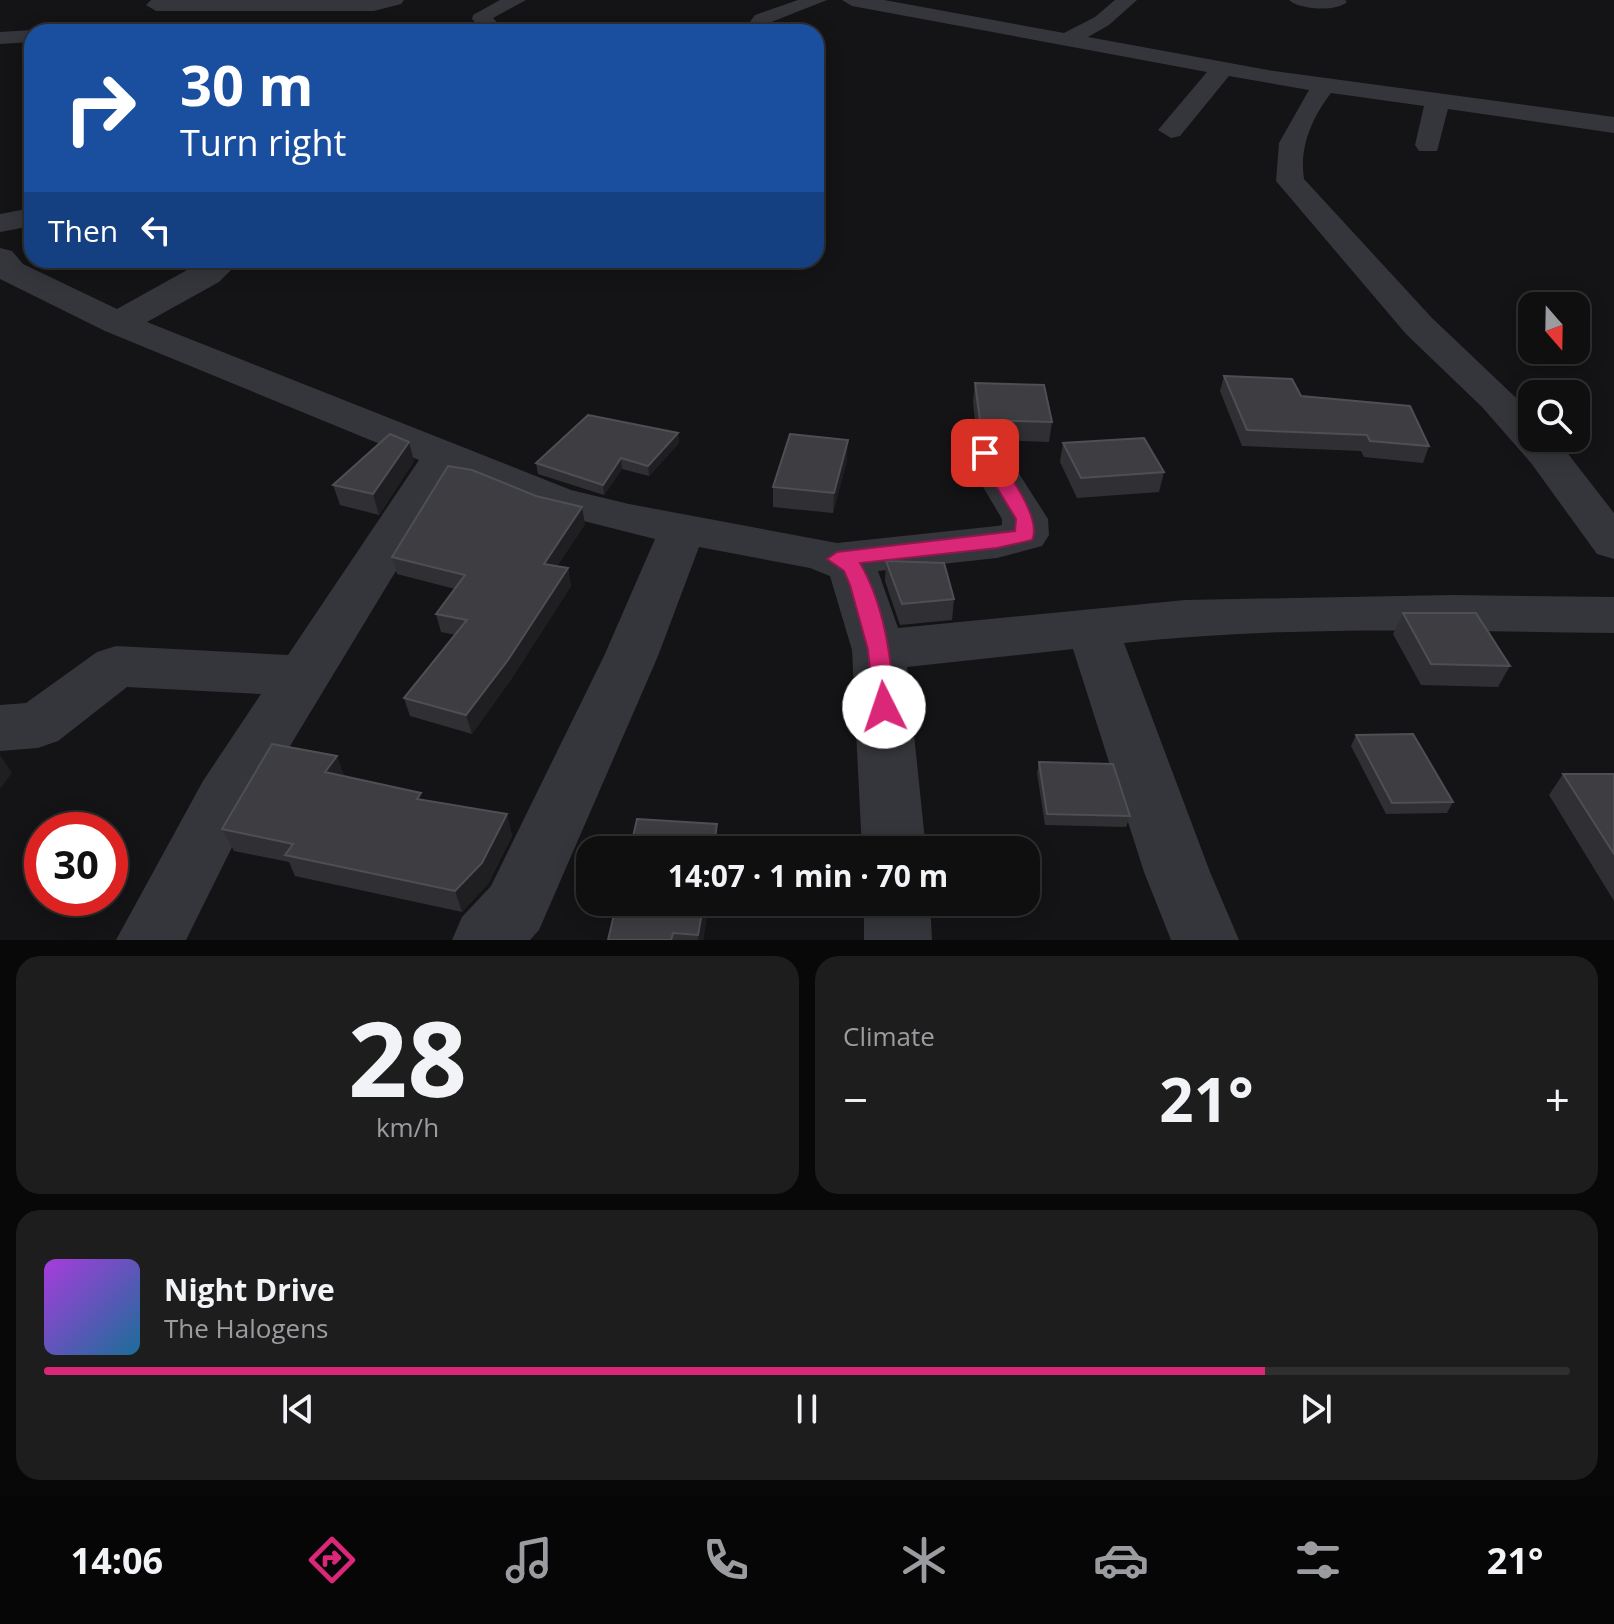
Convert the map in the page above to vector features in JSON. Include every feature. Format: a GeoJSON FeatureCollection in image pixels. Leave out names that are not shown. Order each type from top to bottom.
{"type":"FeatureCollection","features":[{"type":"Feature","properties":{"kind":"street"},"geometry":{"type":"LineString","coordinates":[[164,0],[156,5],[374,5],[394,0]]}},
{"type":"Feature","properties":{"kind":"street"},"geometry":{"type":"LineString","coordinates":[[487,24],[482,19],[483,15],[516,0]]}},
{"type":"Feature","properties":{"kind":"street"},"geometry":{"type":"LineString","coordinates":[[758,24],[762,19],[817,0]]}},
{"type":"Feature","properties":{"kind":"street"},"geometry":{"type":"LineString","coordinates":[[852,0],[1074,36],[1614,108]]}},
{"type":"Feature","properties":{"kind":"street"},"geometry":{"type":"LineString","coordinates":[[913,0],[1222,70],[1614,125]]}},
{"type":"Feature","properties":{"kind":"street"},"geometry":{"type":"LineString","coordinates":[[1074,36],[1127,0]]}},
{"type":"Feature","properties":{"kind":"street"},"geometry":{"type":"LineString","coordinates":[[1299,0],[1337,2]]}},
{"type":"Feature","properties":{"kind":"street"},"geometry":{"type":"LineString","coordinates":[[0,38],[24,36]]}},
{"type":"Feature","properties":{"kind":"street"},"geometry":{"type":"LineString","coordinates":[[1171,130],[1222,70]]}},
{"type":"Feature","properties":{"kind":"street"},"geometry":{"type":"LineString","coordinates":[[1324,86],[1298,124],[1287,169],[1290,181],[1419,326],[1496,398],[1547,455],[1584,508],[1614,543]]}},
{"type":"Feature","properties":{"kind":"street"},"geometry":{"type":"LineString","coordinates":[[1428,145],[1437,101]]}},
{"type":"Feature","properties":{"kind":"street"},"geometry":{"type":"LineString","coordinates":[[0,223],[24,218]]}},
{"type":"Feature","properties":{"kind":"street"},"geometry":{"type":"LineString","coordinates":[[0,258],[11,271],[118,323],[556,500],[682,530],[837,559],[997,542],[1025,535],[1025,519],[985,453]]}},
{"type":"Feature","properties":{"kind":"street"},"geometry":{"type":"LineString","coordinates":[[118,323],[215,268]]}},
{"type":"Feature","properties":{"kind":"street"},"geometry":{"type":"LineString","coordinates":[[150,940],[225,799],[300,676],[444,455]]}},
{"type":"Feature","properties":{"kind":"street"},"geometry":{"type":"LineString","coordinates":[[486,940],[515,908],[631,656],[682,530]]}},
{"type":"Feature","properties":{"kind":"street"},"geometry":{"type":"LineString","coordinates":[[837,559],[852,567],[861,585],[879,650],[893,836]]}},
{"type":"Feature","properties":{"kind":"street"},"geometry":{"type":"LineString","coordinates":[[879,650],[1185,618],[1452,613],[1614,615]]}},
{"type":"Feature","properties":{"kind":"street"},"geometry":{"type":"LineString","coordinates":[[1093,629],[1177,872],[1205,940]]}},
{"type":"Feature","properties":{"kind":"street"},"geometry":{"type":"LineString","coordinates":[[0,728],[38,725],[116,666],[300,676]]}},
{"type":"Feature","properties":{"kind":"street"},"geometry":{"type":"LineString","coordinates":[[897,916],[898,940]]}},
{"type":"Feature","properties":{"kind":"building"},"geometry":{"type":"Polygon","coordinates":[[[1224,376],[1292,379],[1301,396],[1410,406],[1429,446],[1370,441],[1367,435],[1247,430],[1224,376]]]}},
{"type":"Feature","properties":{"kind":"building"},"geometry":{"type":"Polygon","coordinates":[[[975,383],[1044,385],[1052,422],[980,420],[975,383]]]}},
{"type":"Feature","properties":{"kind":"building"},"geometry":{"type":"Polygon","coordinates":[[[588,415],[678,433],[648,466],[621,458],[603,485],[536,463],[588,415]]]}},
{"type":"Feature","properties":{"kind":"building"},"geometry":{"type":"Polygon","coordinates":[[[390,434],[409,442],[373,494],[333,485],[390,434]]]}},
{"type":"Feature","properties":{"kind":"building"},"geometry":{"type":"Polygon","coordinates":[[[790,434],[848,440],[834,493],[773,487],[790,434]]]}},
{"type":"Feature","properties":{"kind":"building"},"geometry":{"type":"Polygon","coordinates":[[[1144,438],[1164,472],[1081,478],[1063,443],[1144,438]]]}},
{"type":"Feature","properties":{"kind":"building"},"geometry":{"type":"Polygon","coordinates":[[[448,466],[472,470],[536,496],[582,507],[544,564],[568,568],[508,660],[466,715],[404,698],[467,620],[436,614],[465,575],[392,557],[448,466]]]}},
{"type":"Feature","properties":{"kind":"building"},"geometry":{"type":"Polygon","coordinates":[[[886,561],[944,563],[954,599],[902,604],[886,561]]]}},
{"type":"Feature","properties":{"kind":"building"},"geometry":{"type":"Polygon","coordinates":[[[1403,613],[1476,613],[1510,666],[1431,664],[1403,613]]]}},
{"type":"Feature","properties":{"kind":"building"},"geometry":{"type":"Polygon","coordinates":[[[1413,734],[1453,802],[1392,803],[1356,735],[1413,734]]]}},
{"type":"Feature","properties":{"kind":"building"},"geometry":{"type":"Polygon","coordinates":[[[272,744],[337,756],[325,772],[421,793],[417,799],[507,814],[482,863],[455,891],[285,855],[293,844],[222,829],[272,744]]]}},
{"type":"Feature","properties":{"kind":"building"},"geometry":{"type":"Polygon","coordinates":[[[1039,762],[1113,764],[1130,816],[1047,814],[1039,762]]]}},
{"type":"Feature","properties":{"kind":"building"},"geometry":{"type":"Polygon","coordinates":[[[1563,774],[1614,774],[1614,854],[1563,774]]]}},
{"type":"Feature","properties":{"kind":"building"},"geometry":{"type":"Polygon","coordinates":[[[637,819],[717,824],[715,836],[633,836],[637,819]]]}},
{"type":"Feature","properties":{"kind":"building"},"geometry":{"type":"Polygon","coordinates":[[[614,916],[701,916],[698,935],[673,933],[671,940],[608,940],[614,916]]]}},
{"type":"Feature","properties":{"kind":"route"},"geometry":{"type":"LineString","coordinates":[[884,707],[879,650],[861,585],[852,567],[837,559],[1013,540],[1025,535],[1028,530],[1025,519],[985,453]]}}]}
